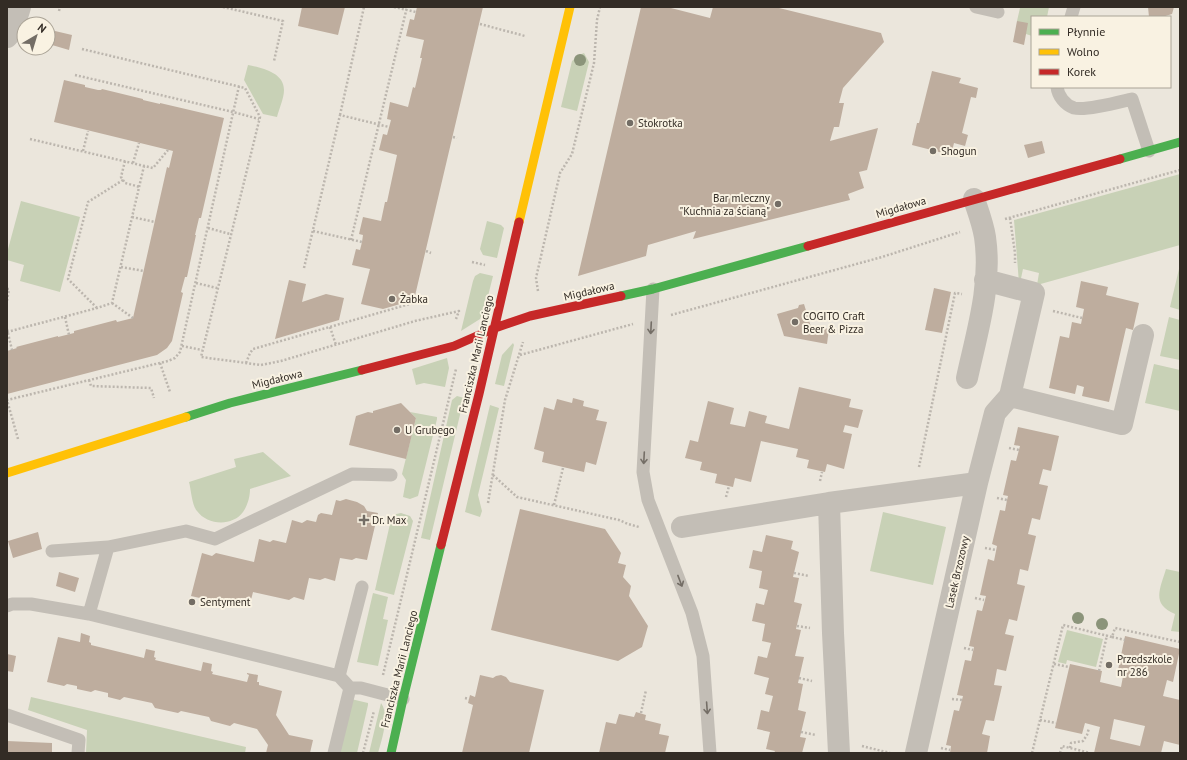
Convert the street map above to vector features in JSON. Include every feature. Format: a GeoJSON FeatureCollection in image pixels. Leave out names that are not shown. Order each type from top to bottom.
{"type":"FeatureCollection","features":[{"type":"Feature","properties":{"kind":"street"},"geometry":{"type":"LineString","coordinates":[[7,37],[13,30],[20,7]]}},
{"type":"Feature","properties":{"kind":"street","name":"Franciszka Marii Lanciego"},"geometry":{"type":"LineString","coordinates":[[391,753],[495,328],[570,7]]}},
{"type":"Feature","properties":{"kind":"street","name":"Migdałowa"},"geometry":{"type":"LineString","coordinates":[[7,473],[230,403],[454,346],[495,328],[530,316],[653,289],[974,198],[1180,142]]}},
{"type":"Feature","properties":{"kind":"street"},"geometry":{"type":"LineString","coordinates":[[967,378],[985,290],[985,236],[974,198]]}},
{"type":"Feature","properties":{"kind":"street"},"geometry":{"type":"LineString","coordinates":[[985,290],[1015,288],[1034,293],[1010,396],[1122,424],[1143,335]]}},
{"type":"Feature","properties":{"kind":"street","name":"Lasek Brzozowy"},"geometry":{"type":"LineString","coordinates":[[916,753],[977,483],[995,413],[1010,396]]}},
{"type":"Feature","properties":{"kind":"street"},"geometry":{"type":"LineString","coordinates":[[682,527],[828,503],[977,483]]}},
{"type":"Feature","properties":{"kind":"street"},"geometry":{"type":"LineString","coordinates":[[828,503],[838,746]]}},
{"type":"Feature","properties":{"kind":"lane"},"geometry":{"type":"LineString","coordinates":[[976,7],[998,12]]}},
{"type":"Feature","properties":{"kind":"lane"},"geometry":{"type":"LineString","coordinates":[[1057,88],[1060,96],[1065,103],[1074,108],[1084,108],[1132,99],[1149,151]]}},
{"type":"Feature","properties":{"kind":"lane"},"geometry":{"type":"LineString","coordinates":[[653,289],[643,472],[648,500],[692,613],[703,656],[710,753]]}},
{"type":"Feature","properties":{"kind":"lane"},"geometry":{"type":"LineString","coordinates":[[52,551],[108,547],[186,531],[216,539],[352,474],[391,475]]}},
{"type":"Feature","properties":{"kind":"lane"},"geometry":{"type":"LineString","coordinates":[[89,614],[108,547]]}},
{"type":"Feature","properties":{"kind":"lane"},"geometry":{"type":"LineString","coordinates":[[339,676],[362,587]]}},
{"type":"Feature","properties":{"kind":"lane"},"geometry":{"type":"LineString","coordinates":[[7,606],[12,604],[31,604],[89,614],[339,676],[350,688],[361,688],[403,699]]}},
{"type":"Feature","properties":{"kind":"lane"},"geometry":{"type":"LineString","coordinates":[[334,753],[350,688]]}},
{"type":"Feature","properties":{"kind":"lane"},"geometry":{"type":"LineString","coordinates":[[7,715],[79,740],[78,753]]}},
{"type":"Feature","properties":{"kind":"path"},"geometry":{"type":"LineString","coordinates":[[59,11],[60,7]]}},
{"type":"Feature","properties":{"kind":"path"},"geometry":{"type":"LineString","coordinates":[[223,7],[283,21],[274,61]]}},
{"type":"Feature","properties":{"kind":"path"},"geometry":{"type":"LineString","coordinates":[[304,268],[364,7]]}},
{"type":"Feature","properties":{"kind":"path"},"geometry":{"type":"LineString","coordinates":[[394,7],[407,8],[416,12]]}},
{"type":"Feature","properties":{"kind":"path"},"geometry":{"type":"LineString","coordinates":[[488,503],[505,400],[538,292],[536,278],[560,173],[572,154],[594,63],[597,20],[600,7]]}},
{"type":"Feature","properties":{"kind":"path"},"geometry":{"type":"LineString","coordinates":[[351,240],[407,8]]}},
{"type":"Feature","properties":{"kind":"path"},"geometry":{"type":"LineString","coordinates":[[480,24],[525,36]]}},
{"type":"Feature","properties":{"kind":"path"},"geometry":{"type":"LineString","coordinates":[[82,49],[245,88],[260,116],[201,356]]}},
{"type":"Feature","properties":{"kind":"path"},"geometry":{"type":"LineString","coordinates":[[75,75],[233,112],[259,120]]}},
{"type":"Feature","properties":{"kind":"path"},"geometry":{"type":"LineString","coordinates":[[18,440],[7,400],[160,363],[175,358],[180,352],[239,86]]}},
{"type":"Feature","properties":{"kind":"path"},"geometry":{"type":"LineString","coordinates":[[340,114],[389,127]]}},
{"type":"Feature","properties":{"kind":"path"},"geometry":{"type":"LineString","coordinates":[[83,151],[88,131]]}},
{"type":"Feature","properties":{"kind":"path"},"geometry":{"type":"LineString","coordinates":[[453,137],[457,138]]}},
{"type":"Feature","properties":{"kind":"path"},"geometry":{"type":"LineString","coordinates":[[30,139],[153,168],[168,150]]}},
{"type":"Feature","properties":{"kind":"path"},"geometry":{"type":"LineString","coordinates":[[134,163],[139,143]]}},
{"type":"Feature","properties":{"kind":"path"},"geometry":{"type":"LineString","coordinates":[[125,161],[121,177],[125,183],[140,187]]}},
{"type":"Feature","properties":{"kind":"path"},"geometry":{"type":"LineString","coordinates":[[112,303],[144,166]]}},
{"type":"Feature","properties":{"kind":"path"},"geometry":{"type":"LineString","coordinates":[[520,355],[651,319],[682,313],[882,257],[982,225],[1180,170]]}},
{"type":"Feature","properties":{"kind":"path"},"geometry":{"type":"LineString","coordinates":[[97,308],[68,279],[88,202],[123,180]]}},
{"type":"Feature","properties":{"kind":"path"},"geometry":{"type":"LineString","coordinates":[[132,217],[155,222]]}},
{"type":"Feature","properties":{"kind":"path"},"geometry":{"type":"LineString","coordinates":[[1010,218],[1015,253],[1015,288]]}},
{"type":"Feature","properties":{"kind":"path"},"geometry":{"type":"LineString","coordinates":[[208,228],[230,234]]}},
{"type":"Feature","properties":{"kind":"path"},"geometry":{"type":"LineString","coordinates":[[313,231],[362,242]]}},
{"type":"Feature","properties":{"kind":"path"},"geometry":{"type":"LineString","coordinates":[[426,251],[431,253]]}},
{"type":"Feature","properties":{"kind":"path"},"geometry":{"type":"LineString","coordinates":[[121,266],[144,271]]}},
{"type":"Feature","properties":{"kind":"path"},"geometry":{"type":"LineString","coordinates":[[196,283],[217,288]]}},
{"type":"Feature","properties":{"kind":"path"},"geometry":{"type":"LineString","coordinates":[[7,289],[9,289],[7,301]]}},
{"type":"Feature","properties":{"kind":"path"},"geometry":{"type":"LineString","coordinates":[[913,491],[956,293],[985,290]]}},
{"type":"Feature","properties":{"kind":"path"},"geometry":{"type":"LineString","coordinates":[[246,363],[253,349],[420,301]]}},
{"type":"Feature","properties":{"kind":"path"},"geometry":{"type":"LineString","coordinates":[[8,332],[112,303]]}},
{"type":"Feature","properties":{"kind":"path"},"geometry":{"type":"LineString","coordinates":[[112,303],[133,318]]}},
{"type":"Feature","properties":{"kind":"path"},"geometry":{"type":"LineString","coordinates":[[1030,307],[1082,318]]}},
{"type":"Feature","properties":{"kind":"path"},"geometry":{"type":"LineString","coordinates":[[65,317],[69,335]]}},
{"type":"Feature","properties":{"kind":"path"},"geometry":{"type":"LineString","coordinates":[[330,327],[336,345]]}},
{"type":"Feature","properties":{"kind":"path"},"geometry":{"type":"LineString","coordinates":[[7,329],[12,350]]}},
{"type":"Feature","properties":{"kind":"path"},"geometry":{"type":"LineString","coordinates":[[182,346],[202,350]]}},
{"type":"Feature","properties":{"kind":"path"},"geometry":{"type":"LineString","coordinates":[[160,363],[170,392]]}},
{"type":"Feature","properties":{"kind":"path"},"geometry":{"type":"LineString","coordinates":[[89,380],[91,386],[151,388],[154,398]]}},
{"type":"Feature","properties":{"kind":"path"},"geometry":{"type":"LineString","coordinates":[[554,505],[563,468]]}},
{"type":"Feature","properties":{"kind":"path"},"geometry":{"type":"LineString","coordinates":[[492,474],[517,497],[619,520],[628,524],[660,530]]}},
{"type":"Feature","properties":{"kind":"path"},"geometry":{"type":"LineString","coordinates":[[1032,753],[1063,625],[1125,640]]}},
{"type":"Feature","properties":{"kind":"path"},"geometry":{"type":"LineString","coordinates":[[1112,637],[1115,628],[1180,642]]}},
{"type":"Feature","properties":{"kind":"path"},"geometry":{"type":"LineString","coordinates":[[1099,671],[1107,635]]}},
{"type":"Feature","properties":{"kind":"path"},"geometry":{"type":"LineString","coordinates":[[1054,664],[1069,668]]}},
{"type":"Feature","properties":{"kind":"path"},"geometry":{"type":"LineString","coordinates":[[640,713],[646,690]]}},
{"type":"Feature","properties":{"kind":"path"},"geometry":{"type":"LineString","coordinates":[[1040,720],[1056,723]]}},
{"type":"Feature","properties":{"kind":"path"},"geometry":{"type":"LineString","coordinates":[[1070,748],[1071,743],[1083,741],[1089,728]]}},
{"type":"Feature","properties":{"kind":"path"},"geometry":{"type":"LineString","coordinates":[[838,746],[890,753]]}},
{"type":"Feature","properties":{"kind":"path"},"geometry":{"type":"LineString","coordinates":[[1060,753],[1062,746],[1090,753]]}},
{"type":"Feature","properties":{"kind":"green space"},"geometry":{"type":"Polygon","coordinates":[[[1019,7],[1049,7],[1047,16],[1031,16],[1031,36],[1026,34],[1017,21],[1019,7]]]}},
{"type":"Feature","properties":{"kind":"green space"},"geometry":{"type":"Polygon","coordinates":[[[584,53],[589,62],[577,111],[561,107],[572,61],[584,53]]]}},
{"type":"Feature","properties":{"kind":"green space"},"geometry":{"type":"Polygon","coordinates":[[[248,65],[271,72],[280,79],[283,84],[283,96],[277,117],[263,114],[244,80],[248,65]]]}},
{"type":"Feature","properties":{"kind":"green space"},"geometry":{"type":"Polygon","coordinates":[[[1180,174],[1180,245],[1037,285],[1039,273],[1023,269],[1019,283],[1014,220],[1180,174]]]}},
{"type":"Feature","properties":{"kind":"green space"},"geometry":{"type":"Polygon","coordinates":[[[21,201],[80,217],[60,292],[20,281],[24,265],[7,260],[7,253],[21,201]]]}},
{"type":"Feature","properties":{"kind":"green space"},"geometry":{"type":"Polygon","coordinates":[[[487,221],[501,225],[504,228],[497,258],[483,255],[480,249],[487,221]]]}},
{"type":"Feature","properties":{"kind":"green space"},"geometry":{"type":"Polygon","coordinates":[[[1180,269],[1180,310],[1170,307],[1180,269]]]}},
{"type":"Feature","properties":{"kind":"green space"},"geometry":{"type":"Polygon","coordinates":[[[480,273],[493,276],[485,308],[480,319],[461,331],[473,281],[475,276],[480,273]]]}},
{"type":"Feature","properties":{"kind":"green space"},"geometry":{"type":"Polygon","coordinates":[[[1169,317],[1180,320],[1180,360],[1160,356],[1169,317]]]}},
{"type":"Feature","properties":{"kind":"green space"},"geometry":{"type":"Polygon","coordinates":[[[513,343],[514,345],[504,386],[495,384],[502,355],[513,343]]]}},
{"type":"Feature","properties":{"kind":"green space"},"geometry":{"type":"Polygon","coordinates":[[[447,358],[449,368],[445,387],[424,383],[416,385],[412,369],[447,358]]]}},
{"type":"Feature","properties":{"kind":"green space"},"geometry":{"type":"Polygon","coordinates":[[[1154,364],[1180,370],[1180,411],[1145,403],[1154,364]]]}},
{"type":"Feature","properties":{"kind":"green space"},"geometry":{"type":"Polygon","coordinates":[[[457,396],[464,398],[430,540],[421,538],[452,400],[457,396]]]}},
{"type":"Feature","properties":{"kind":"green space"},"geometry":{"type":"Polygon","coordinates":[[[490,405],[499,408],[478,495],[482,511],[480,517],[465,512],[490,405]]]}},
{"type":"Feature","properties":{"kind":"green space"},"geometry":{"type":"Polygon","coordinates":[[[410,412],[437,417],[437,419],[418,496],[410,499],[403,497],[406,480],[402,474],[416,418],[410,412]]]}},
{"type":"Feature","properties":{"kind":"green space"},"geometry":{"type":"Polygon","coordinates":[[[263,452],[291,476],[250,489],[250,495],[245,509],[233,520],[220,522],[201,516],[195,509],[189,482],[236,467],[234,459],[263,452]]]}},
{"type":"Feature","properties":{"kind":"green space"},"geometry":{"type":"Polygon","coordinates":[[[883,512],[946,527],[933,585],[870,571],[883,512]]]}},
{"type":"Feature","properties":{"kind":"green space"},"geometry":{"type":"Polygon","coordinates":[[[401,513],[410,516],[413,521],[394,595],[375,590],[392,515],[401,513]]]}},
{"type":"Feature","properties":{"kind":"green space"},"geometry":{"type":"Polygon","coordinates":[[[1166,569],[1180,572],[1180,632],[1171,631],[1175,614],[1167,610],[1160,601],[1160,589],[1166,569]]]}},
{"type":"Feature","properties":{"kind":"green space"},"geometry":{"type":"Polygon","coordinates":[[[373,593],[388,597],[383,619],[388,620],[378,666],[357,662],[373,593]]]}},
{"type":"Feature","properties":{"kind":"green space"},"geometry":{"type":"Polygon","coordinates":[[[1067,630],[1103,639],[1096,667],[1067,660],[1066,664],[1058,662],[1067,630]]]}},
{"type":"Feature","properties":{"kind":"green space"},"geometry":{"type":"Polygon","coordinates":[[[31,697],[246,747],[245,753],[86,753],[87,730],[28,710],[31,697]]]}},
{"type":"Feature","properties":{"kind":"green space"},"geometry":{"type":"Polygon","coordinates":[[[351,699],[368,703],[357,753],[338,753],[351,699]]]}},
{"type":"Feature","properties":{"kind":"green space"},"geometry":{"type":"Polygon","coordinates":[[[381,703],[385,714],[383,734],[378,753],[369,753],[381,703]]]}},
{"type":"Feature","properties":{"kind":"building"},"geometry":{"type":"Polygon","coordinates":[[[302,7],[345,7],[338,35],[298,26],[302,7]]]}},
{"type":"Feature","properties":{"kind":"building"},"geometry":{"type":"Polygon","coordinates":[[[417,7],[483,7],[414,300],[383,309],[361,304],[370,269],[352,265],[356,249],[360,250],[362,242],[363,235],[359,234],[363,217],[381,221],[385,202],[387,202],[397,155],[379,150],[383,134],[387,135],[391,120],[387,119],[390,102],[408,107],[413,87],[415,88],[422,58],[420,58],[424,40],[406,36],[410,19],[414,20],[417,7]]]}},
{"type":"Feature","properties":{"kind":"building"},"geometry":{"type":"Polygon","coordinates":[[[641,7],[667,7],[710,18],[713,7],[775,7],[881,33],[884,42],[843,88],[839,103],[844,103],[839,127],[834,127],[830,141],[878,128],[867,170],[859,172],[864,188],[848,194],[850,200],[693,239],[696,231],[648,245],[646,256],[578,276],[641,7]]]}},
{"type":"Feature","properties":{"kind":"building"},"geometry":{"type":"Polygon","coordinates":[[[1148,7],[1174,7],[1172,14],[1165,16],[1149,16],[1148,7]]]}},
{"type":"Feature","properties":{"kind":"building"},"geometry":{"type":"Polygon","coordinates":[[[1017,21],[1028,23],[1024,45],[1013,42],[1017,21]]]}},
{"type":"Feature","properties":{"kind":"building"},"geometry":{"type":"Polygon","coordinates":[[[56,31],[72,35],[69,50],[56,46],[56,31]]]}},
{"type":"Feature","properties":{"kind":"building"},"geometry":{"type":"Polygon","coordinates":[[[932,71],[961,78],[959,83],[978,88],[976,98],[971,97],[962,133],[968,135],[965,146],[954,143],[951,155],[912,145],[932,71]]]}},
{"type":"Feature","properties":{"kind":"building"},"geometry":{"type":"Polygon","coordinates":[[[64,80],[85,85],[85,87],[98,90],[102,89],[143,100],[224,118],[201,218],[199,218],[195,235],[187,277],[185,277],[181,292],[183,293],[172,341],[167,348],[157,355],[7,394],[7,351],[17,348],[16,347],[74,333],[74,331],[116,320],[117,322],[133,318],[167,167],[169,168],[173,151],[54,122],[64,80]]]}},
{"type":"Feature","properties":{"kind":"building"},"geometry":{"type":"Polygon","coordinates":[[[1042,141],[1045,153],[1028,158],[1024,145],[1042,141]]]}},
{"type":"Feature","properties":{"kind":"building"},"geometry":{"type":"Polygon","coordinates":[[[289,280],[306,284],[302,302],[326,294],[344,298],[339,320],[275,339],[289,280]]]}},
{"type":"Feature","properties":{"kind":"building"},"geometry":{"type":"Polygon","coordinates":[[[1081,281],[1108,287],[1106,295],[1139,303],[1133,330],[1126,328],[1109,402],[1082,396],[1084,387],[1077,385],[1075,394],[1049,388],[1060,336],[1069,338],[1072,322],[1081,324],[1084,309],[1076,307],[1081,281]]]}},
{"type":"Feature","properties":{"kind":"building"},"geometry":{"type":"Polygon","coordinates":[[[934,288],[951,292],[942,333],[925,330],[934,288]]]}},
{"type":"Feature","properties":{"kind":"building"},"geometry":{"type":"Polygon","coordinates":[[[804,304],[811,327],[814,326],[829,329],[827,344],[784,336],[777,314],[798,308],[799,305],[804,304]]]}},
{"type":"Feature","properties":{"kind":"building"},"geometry":{"type":"Polygon","coordinates":[[[799,387],[851,399],[849,407],[863,410],[858,428],[845,425],[843,432],[852,434],[844,469],[827,464],[825,472],[807,468],[809,460],[796,457],[798,449],[761,441],[751,482],[735,478],[733,487],[715,483],[717,474],[700,470],[702,462],[685,458],[690,440],[698,442],[708,401],[734,408],[730,424],[745,427],[749,411],[767,416],[765,423],[789,429],[799,387]]]}},
{"type":"Feature","properties":{"kind":"building"},"geometry":{"type":"Polygon","coordinates":[[[573,398],[584,401],[583,406],[599,410],[596,420],[607,422],[596,465],[586,462],[584,472],[542,462],[544,452],[534,449],[544,407],[554,410],[557,399],[572,403],[573,398]]]}},
{"type":"Feature","properties":{"kind":"building"},"geometry":{"type":"Polygon","coordinates":[[[401,403],[416,418],[406,459],[349,445],[356,416],[368,412],[373,413],[373,411],[401,403]]]}},
{"type":"Feature","properties":{"kind":"building"},"geometry":{"type":"Polygon","coordinates":[[[1018,427],[1059,436],[1051,471],[1043,469],[1039,484],[1048,486],[1040,520],[1032,518],[1028,534],[1036,536],[1028,571],[1020,569],[1017,584],[1025,586],[1017,621],[1009,619],[1005,634],[1014,636],[1006,671],[997,669],[994,685],[1002,686],[994,721],[986,720],[982,734],[990,736],[987,753],[950,753],[951,746],[946,745],[954,710],[959,711],[963,696],[957,695],[965,660],[971,661],[974,647],[969,646],[977,610],[982,611],[986,596],[980,595],[988,559],[994,561],[997,546],[992,544],[1000,510],[1005,511],[1008,496],[1003,495],[1011,460],[1016,461],[1020,446],[1014,445],[1018,427]]]}},
{"type":"Feature","properties":{"kind":"building"},"geometry":{"type":"Polygon","coordinates":[[[346,499],[364,506],[367,511],[378,513],[367,560],[340,558],[335,581],[325,578],[320,580],[309,578],[304,600],[294,597],[289,600],[253,592],[251,600],[247,602],[236,599],[235,606],[191,596],[202,553],[212,556],[216,553],[254,562],[259,539],[270,542],[273,540],[286,543],[292,520],[302,523],[307,520],[316,522],[318,515],[321,513],[332,515],[336,500],[340,501],[346,499]]]}},
{"type":"Feature","properties":{"kind":"building"},"geometry":{"type":"Polygon","coordinates":[[[520,509],[605,529],[621,553],[618,563],[626,565],[623,577],[631,586],[629,596],[648,626],[642,647],[618,661],[491,630],[520,509]]]}},
{"type":"Feature","properties":{"kind":"building"},"geometry":{"type":"Polygon","coordinates":[[[38,532],[42,549],[13,558],[8,541],[38,532]]]}},
{"type":"Feature","properties":{"kind":"building"},"geometry":{"type":"Polygon","coordinates":[[[766,535],[793,541],[791,549],[799,552],[793,577],[799,578],[794,602],[802,604],[796,629],[801,630],[795,656],[804,657],[798,683],[803,684],[798,710],[806,712],[800,737],[806,738],[802,753],[774,753],[775,751],[766,749],[770,732],[757,729],[761,710],[769,712],[773,696],[765,694],[769,678],[754,674],[758,656],[767,658],[771,643],[762,641],[765,624],[752,621],[756,603],[764,605],[768,590],[759,588],[762,571],[749,568],[753,550],[762,552],[766,535]]]}},
{"type":"Feature","properties":{"kind":"building"},"geometry":{"type":"Polygon","coordinates":[[[59,572],[79,578],[75,592],[56,586],[59,572]]]}},
{"type":"Feature","properties":{"kind":"building"},"geometry":{"type":"Polygon","coordinates":[[[81,633],[90,636],[89,642],[91,645],[144,658],[146,649],[155,651],[155,660],[201,671],[203,662],[212,664],[212,674],[247,682],[249,675],[247,673],[258,675],[257,682],[259,682],[259,685],[282,691],[276,715],[289,735],[313,740],[310,753],[266,753],[268,745],[257,729],[234,723],[230,726],[211,721],[209,717],[181,711],[178,713],[155,708],[152,703],[124,697],[120,700],[108,697],[108,693],[95,690],[91,692],[77,689],[77,686],[67,684],[64,686],[47,682],[58,637],[80,642],[81,633]]]}},
{"type":"Feature","properties":{"kind":"building"},"geometry":{"type":"Polygon","coordinates":[[[1125,636],[1180,649],[1173,682],[1167,680],[1163,696],[1180,700],[1180,745],[1164,741],[1161,753],[1094,753],[1100,727],[1085,723],[1082,734],[1055,728],[1070,664],[1102,671],[1100,682],[1121,687],[1124,671],[1118,670],[1125,636]],[[1114,719],[1110,739],[1140,746],[1145,726],[1114,719]]]}},
{"type":"Feature","properties":{"kind":"building"},"geometry":{"type":"Polygon","coordinates":[[[7,654],[16,656],[13,672],[7,671],[7,654]]]}},
{"type":"Feature","properties":{"kind":"building"},"geometry":{"type":"Polygon","coordinates":[[[480,675],[493,678],[501,675],[506,677],[510,682],[544,690],[529,753],[462,753],[473,705],[468,703],[470,695],[475,697],[480,675]]]}},
{"type":"Feature","properties":{"kind":"building"},"geometry":{"type":"Polygon","coordinates":[[[636,712],[646,715],[645,720],[661,724],[659,734],[669,736],[665,753],[599,753],[606,722],[616,724],[619,714],[634,717],[636,712]]]}},
{"type":"Feature","properties":{"kind":"building"},"geometry":{"type":"Polygon","coordinates":[[[7,741],[52,743],[52,753],[7,753],[7,741]]]}},
{"type":"Feature","properties":{"kind":"traffic: fast"},"geometry":{"type":"LineString","coordinates":[[1120,159],[1180,142]]}},
{"type":"Feature","properties":{"kind":"traffic: fast"},"geometry":{"type":"LineString","coordinates":[[621,296],[653,289],[808,246]]}},
{"type":"Feature","properties":{"kind":"traffic: fast"},"geometry":{"type":"LineString","coordinates":[[186,417],[230,403],[362,370]]}},
{"type":"Feature","properties":{"kind":"traffic: fast"},"geometry":{"type":"LineString","coordinates":[[391,753],[441,545]]}},
{"type":"Feature","properties":{"kind":"traffic: slow"},"geometry":{"type":"LineString","coordinates":[[519,222],[570,7]]}},
{"type":"Feature","properties":{"kind":"traffic: slow"},"geometry":{"type":"LineString","coordinates":[[7,473],[186,417]]}},
{"type":"Feature","properties":{"kind":"traffic: jam"},"geometry":{"type":"LineString","coordinates":[[808,246],[1120,159]]}},
{"type":"Feature","properties":{"kind":"traffic: jam"},"geometry":{"type":"LineString","coordinates":[[441,545],[479,394],[519,222]]}},
{"type":"Feature","properties":{"kind":"traffic: jam"},"geometry":{"type":"LineString","coordinates":[[362,370],[454,346],[495,328],[530,316],[621,296]]}},
{"type":"Feature","properties":{"kind":"place","name":"Stokrotka"},"geometry":{"type":"Point","coordinates":[630,123]}},
{"type":"Feature","properties":{"kind":"place","name":"Shogun"},"geometry":{"type":"Point","coordinates":[933,151]}},
{"type":"Feature","properties":{"kind":"place","name":"Bar mleczny \"Kuchnia za ścianą\""},"geometry":{"type":"Point","coordinates":[778,204]}},
{"type":"Feature","properties":{"kind":"place","name":"Żabka"},"geometry":{"type":"Point","coordinates":[392,299]}},
{"type":"Feature","properties":{"kind":"place","name":"COGITO Craft Beer & Pizza"},"geometry":{"type":"Point","coordinates":[795,322]}},
{"type":"Feature","properties":{"kind":"place","name":"U Grubego"},"geometry":{"type":"Point","coordinates":[397,430]}},
{"type":"Feature","properties":{"kind":"place","name":"Dr. Max"},"geometry":{"type":"Point","coordinates":[364,520]}},
{"type":"Feature","properties":{"kind":"place","name":"Sentyment"},"geometry":{"type":"Point","coordinates":[192,602]}},
{"type":"Feature","properties":{"kind":"place","name":"Przedszkole nr 286"},"geometry":{"type":"Point","coordinates":[1109,665]}}]}
